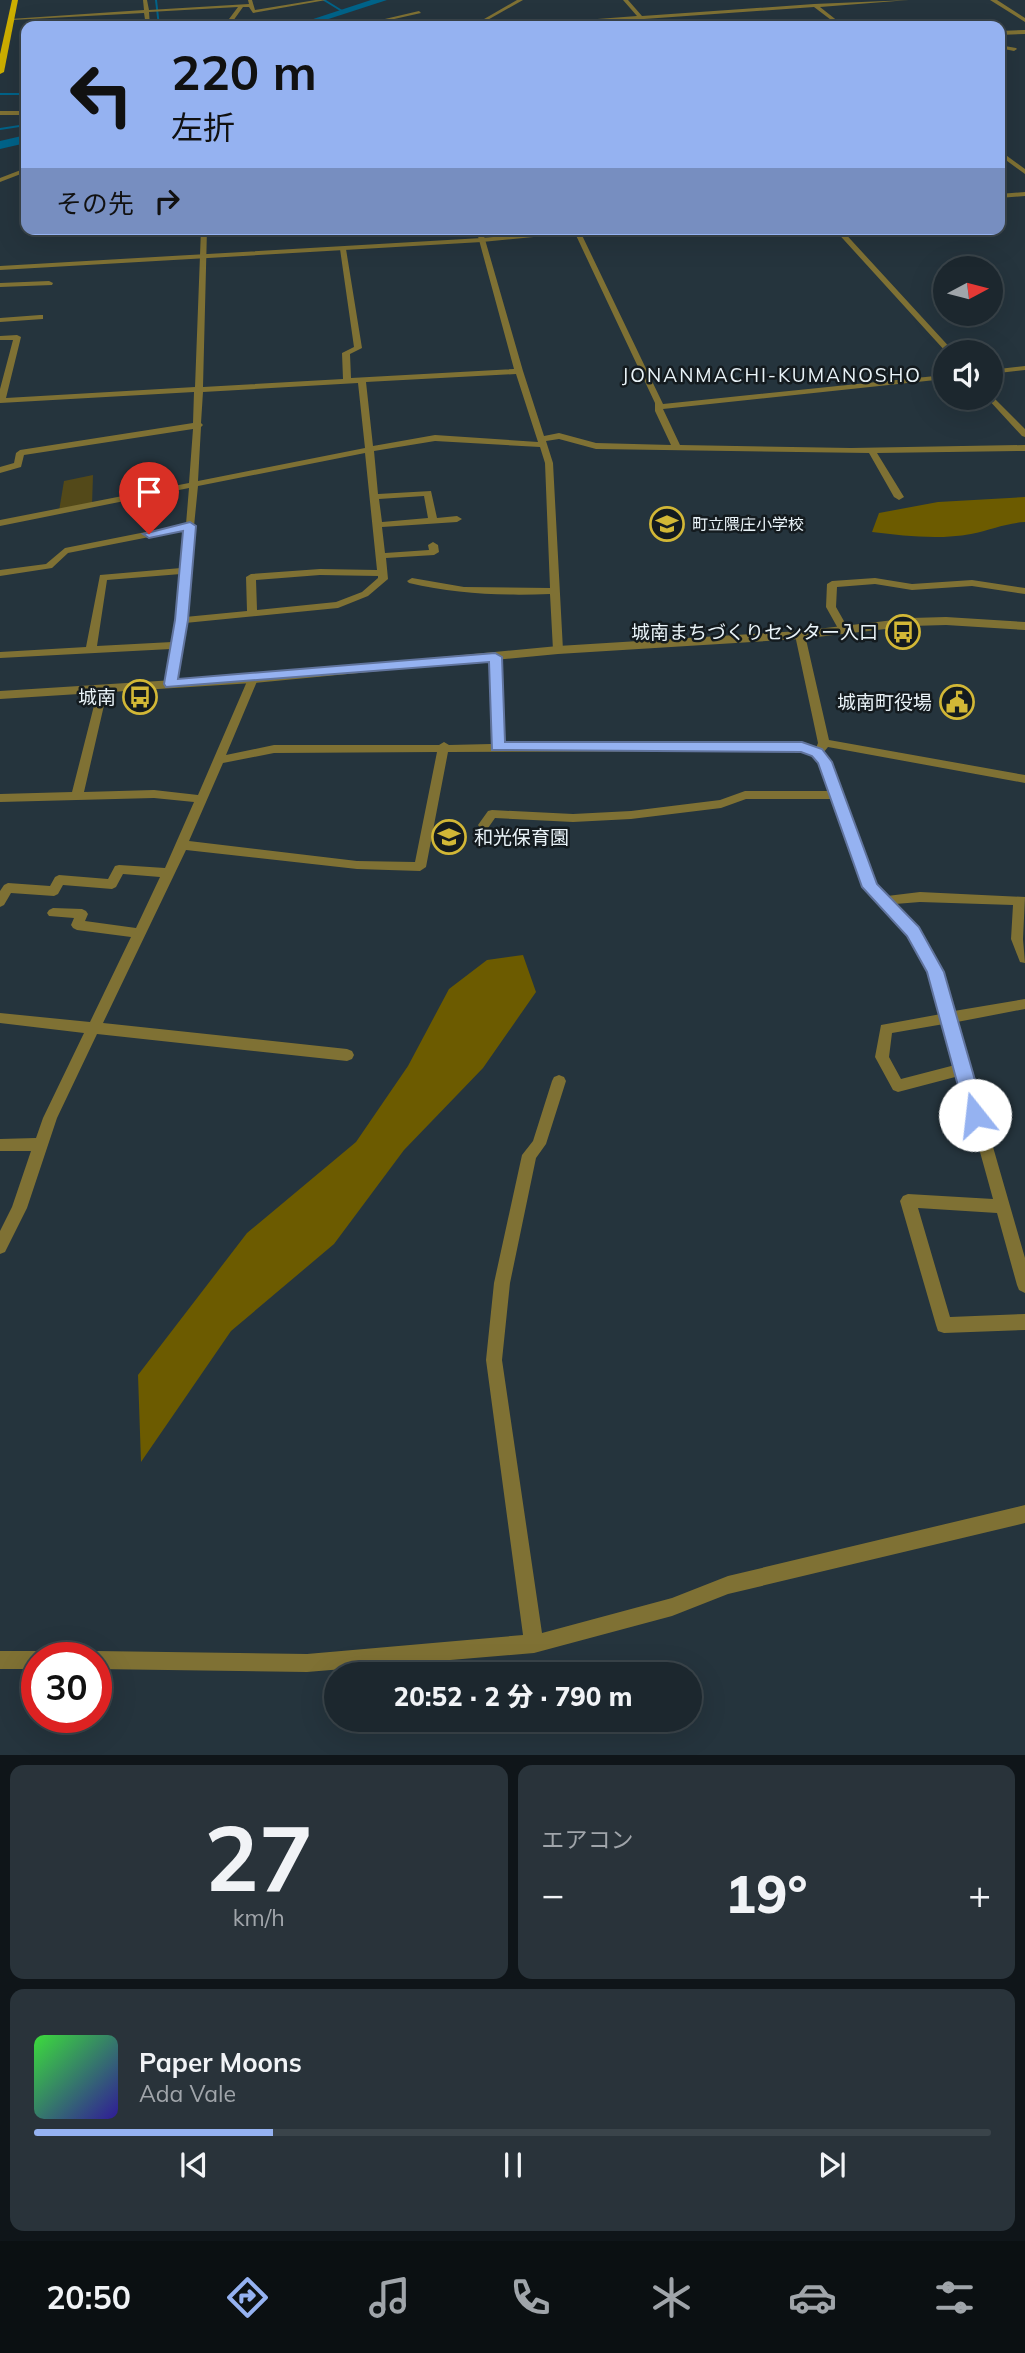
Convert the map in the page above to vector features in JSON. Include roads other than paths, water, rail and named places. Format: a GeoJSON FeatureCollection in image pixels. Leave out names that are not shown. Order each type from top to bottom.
{"type":"FeatureCollection","features":[{"type":"Feature","properties":{"kind":"main road"},"geometry":{"type":"LineString","coordinates":[[0,72],[15,0]]}},
{"type":"Feature","properties":{"kind":"street"},"geometry":{"type":"LineString","coordinates":[[145,0],[147,21]]}},
{"type":"Feature","properties":{"kind":"street"},"geometry":{"type":"LineString","coordinates":[[12,19],[242,5],[250,2],[252,11],[256,12],[324,0]]}},
{"type":"Feature","properties":{"kind":"street"},"geometry":{"type":"LineString","coordinates":[[483,21],[521,0]]}},
{"type":"Feature","properties":{"kind":"street"},"geometry":{"type":"LineString","coordinates":[[625,0],[643,21]]}},
{"type":"Feature","properties":{"kind":"street"},"geometry":{"type":"LineString","coordinates":[[808,0],[836,21]]}},
{"type":"Feature","properties":{"kind":"street"},"geometry":{"type":"LineString","coordinates":[[590,21],[907,0]]}},
{"type":"Feature","properties":{"kind":"street"},"geometry":{"type":"LineString","coordinates":[[993,0],[1025,20]]}},
{"type":"Feature","properties":{"kind":"street"},"geometry":{"type":"LineString","coordinates":[[226,21],[231,20],[242,5]]}},
{"type":"Feature","properties":{"kind":"street"},"geometry":{"type":"LineString","coordinates":[[383,21],[419,12]]}},
{"type":"Feature","properties":{"kind":"street"},"geometry":{"type":"LineString","coordinates":[[1005,33],[1025,32]]}},
{"type":"Feature","properties":{"kind":"street"},"geometry":{"type":"LineString","coordinates":[[1005,47],[1014,49]]}},
{"type":"Feature","properties":{"kind":"street"},"geometry":{"type":"LineString","coordinates":[[0,113],[21,113]]}},
{"type":"Feature","properties":{"kind":"street"},"geometry":{"type":"LineString","coordinates":[[1005,157],[1025,172]]}},
{"type":"Feature","properties":{"kind":"street"},"geometry":{"type":"LineString","coordinates":[[0,180],[21,172]]}},
{"type":"Feature","properties":{"kind":"street"},"geometry":{"type":"LineString","coordinates":[[1005,196],[1025,194]]}},
{"type":"Feature","properties":{"kind":"street"},"geometry":{"type":"LineString","coordinates":[[170,684],[181,620],[199,425],[197,390],[204,235]]}},
{"type":"Feature","properties":{"kind":"street"},"geometry":{"type":"LineString","coordinates":[[481,235],[519,371],[549,463],[558,650]]}},
{"type":"Feature","properties":{"kind":"street"},"geometry":{"type":"LineString","coordinates":[[0,268],[343,249],[535,235]]}},
{"type":"Feature","properties":{"kind":"street"},"geometry":{"type":"LineString","coordinates":[[579,235],[676,446]]}},
{"type":"Feature","properties":{"kind":"street"},"geometry":{"type":"LineString","coordinates":[[843,235],[939,340]]}},
{"type":"Feature","properties":{"kind":"street"},"geometry":{"type":"LineString","coordinates":[[343,249],[358,348],[346,353],[347,381]]}},
{"type":"Feature","properties":{"kind":"street"},"geometry":{"type":"LineString","coordinates":[[0,285],[49,283]]}},
{"type":"Feature","properties":{"kind":"street"},"geometry":{"type":"LineString","coordinates":[[0,320],[40,317]]}},
{"type":"Feature","properties":{"kind":"street"},"geometry":{"type":"LineString","coordinates":[[0,338],[18,337],[1,401],[519,371]]}},
{"type":"Feature","properties":{"kind":"street"},"geometry":{"type":"LineString","coordinates":[[1003,371],[1025,368]]}},
{"type":"Feature","properties":{"kind":"street"},"geometry":{"type":"LineString","coordinates":[[660,407],[933,378]]}},
{"type":"Feature","properties":{"kind":"street"},"geometry":{"type":"LineString","coordinates":[[181,620],[338,605],[365,594],[383,579],[362,381]]}},
{"type":"Feature","properties":{"kind":"street"},"geometry":{"type":"LineString","coordinates":[[1003,410],[1025,434]]}},
{"type":"Feature","properties":{"kind":"street"},"geometry":{"type":"LineString","coordinates":[[0,470],[18,465],[20,453],[199,425]]}},
{"type":"Feature","properties":{"kind":"street"},"geometry":{"type":"LineString","coordinates":[[0,523],[435,438],[543,442],[559,436],[596,446],[871,450],[1025,448]]}},
{"type":"Feature","properties":{"kind":"street"},"geometry":{"type":"LineString","coordinates":[[871,450],[899,497]]}},
{"type":"Feature","properties":{"kind":"street"},"geometry":{"type":"LineString","coordinates":[[374,497],[428,493],[433,521]]}},
{"type":"Feature","properties":{"kind":"street"},"geometry":{"type":"LineString","coordinates":[[377,525],[457,519]]}},
{"type":"Feature","properties":{"kind":"street"},"geometry":{"type":"LineString","coordinates":[[0,573],[49,566],[65,551],[190,526]]}},
{"type":"Feature","properties":{"kind":"street"},"geometry":{"type":"LineString","coordinates":[[380,556],[434,552],[433,545]]}},
{"type":"Feature","properties":{"kind":"street"},"geometry":{"type":"LineString","coordinates":[[91,650],[103,577],[185,571]]}},
{"type":"Feature","properties":{"kind":"street"},"geometry":{"type":"LineString","coordinates":[[252,613],[251,577],[320,572],[382,573]]}},
{"type":"Feature","properties":{"kind":"street"},"geometry":{"type":"LineString","coordinates":[[412,581],[432,586],[522,592],[555,591]]}},
{"type":"Feature","properties":{"kind":"street"},"geometry":{"type":"LineString","coordinates":[[844,630],[831,607],[832,584],[875,581],[912,586],[972,583],[1025,591]]}},
{"type":"Feature","properties":{"kind":"street"},"geometry":{"type":"LineString","coordinates":[[0,695],[253,679],[558,650],[800,635],[946,621],[1025,626]]}},
{"type":"Feature","properties":{"kind":"street"},"geometry":{"type":"LineString","coordinates":[[800,635],[821,748],[836,795],[870,887],[913,932],[936,972],[1001,1206],[1021,1262],[1025,1285]]}},
{"type":"Feature","properties":{"kind":"street"},"geometry":{"type":"LineString","coordinates":[[0,655],[177,645]]}},
{"type":"Feature","properties":{"kind":"street"},"geometry":{"type":"LineString","coordinates":[[495,657],[498,747]]}},
{"type":"Feature","properties":{"kind":"street"},"geometry":{"type":"LineString","coordinates":[[0,1247],[19,1208],[50,1118],[182,845],[253,679]]}},
{"type":"Feature","properties":{"kind":"street"},"geometry":{"type":"LineString","coordinates":[[77,796],[103,688]]}},
{"type":"Feature","properties":{"kind":"street"},"geometry":{"type":"LineString","coordinates":[[182,845],[357,865],[419,867],[444,747]]}},
{"type":"Feature","properties":{"kind":"street"},"geometry":{"type":"LineString","coordinates":[[219,760],[274,748],[802,747],[1025,779]]}},
{"type":"Feature","properties":{"kind":"street"},"geometry":{"type":"LineString","coordinates":[[0,798],[154,794],[200,799]]}},
{"type":"Feature","properties":{"kind":"street"},"geometry":{"type":"LineString","coordinates":[[484,825],[492,814],[573,818],[631,815],[721,804],[745,795],[836,795]]}},
{"type":"Feature","properties":{"kind":"street"},"geometry":{"type":"LineString","coordinates":[[0,902],[8,888],[54,891],[59,880],[70,879],[113,884],[119,869],[169,873]]}},
{"type":"Feature","properties":{"kind":"street"},"geometry":{"type":"LineString","coordinates":[[884,901],[920,897],[1022,902],[1017,939],[1025,958]]}},
{"type":"Feature","properties":{"kind":"street"},"geometry":{"type":"LineString","coordinates":[[53,913],[82,914],[77,925],[139,933]]}},
{"type":"Feature","properties":{"kind":"street"},"geometry":{"type":"LineString","coordinates":[[962,1069],[898,1086],[882,1058],[886,1029],[1025,1004]]}},
{"type":"Feature","properties":{"kind":"street"},"geometry":{"type":"LineString","coordinates":[[0,1018],[347,1055]]}},
{"type":"Feature","properties":{"kind":"street"},"geometry":{"type":"LineString","coordinates":[[534,1644],[494,1360],[502,1283],[529,1156],[539,1144],[559,1081]]}},
{"type":"Feature","properties":{"kind":"street"},"geometry":{"type":"LineString","coordinates":[[0,1144],[41,1144]]}},
{"type":"Feature","properties":{"kind":"street"},"geometry":{"type":"LineString","coordinates":[[1001,1206],[908,1201],[944,1325],[1025,1322]]}},
{"type":"Feature","properties":{"kind":"street"},"geometry":{"type":"LineString","coordinates":[[112,1660],[307,1662],[534,1644],[672,1607],[728,1584],[1025,1514]]}},
{"type":"Feature","properties":{"kind":"street"},"geometry":{"type":"LineString","coordinates":[[0,1660],[21,1660]]}},
{"type":"Feature","properties":{"kind":"waterway"},"geometry":{"type":"LineString","coordinates":[[156,0],[158,21]]}},
{"type":"Feature","properties":{"kind":"waterway"},"geometry":{"type":"LineString","coordinates":[[324,0],[342,11]]}},
{"type":"Feature","properties":{"kind":"waterway"},"geometry":{"type":"LineString","coordinates":[[313,21],[382,0]]}},
{"type":"Feature","properties":{"kind":"waterway"},"geometry":{"type":"LineString","coordinates":[[0,94],[21,94]]}},
{"type":"Feature","properties":{"kind":"waterway"},"geometry":{"type":"LineString","coordinates":[[0,129],[21,126]]}},
{"type":"Feature","properties":{"kind":"waterway"},"geometry":{"type":"LineString","coordinates":[[0,145],[21,140]]}},
{"type":"Feature","properties":{"kind":"place","name":"町立隈庄小学校"},"geometry":{"type":"Point","coordinates":[667,524]}},
{"type":"Feature","properties":{"kind":"place","name":"城南まちづくりセンター入口"},"geometry":{"type":"Point","coordinates":[903,632]}},
{"type":"Feature","properties":{"kind":"place","name":"城南"},"geometry":{"type":"Point","coordinates":[140,697]}},
{"type":"Feature","properties":{"kind":"place","name":"城南町役場"},"geometry":{"type":"Point","coordinates":[957,702]}},
{"type":"Feature","properties":{"kind":"place","name":"和光保育園"},"geometry":{"type":"Point","coordinates":[449,837]}},
{"type":"Feature","properties":{"kind":"district","name":"JONANMACHI-KUMANOSHO"},"geometry":{"type":"Point","coordinates":[772,375]}}]}
